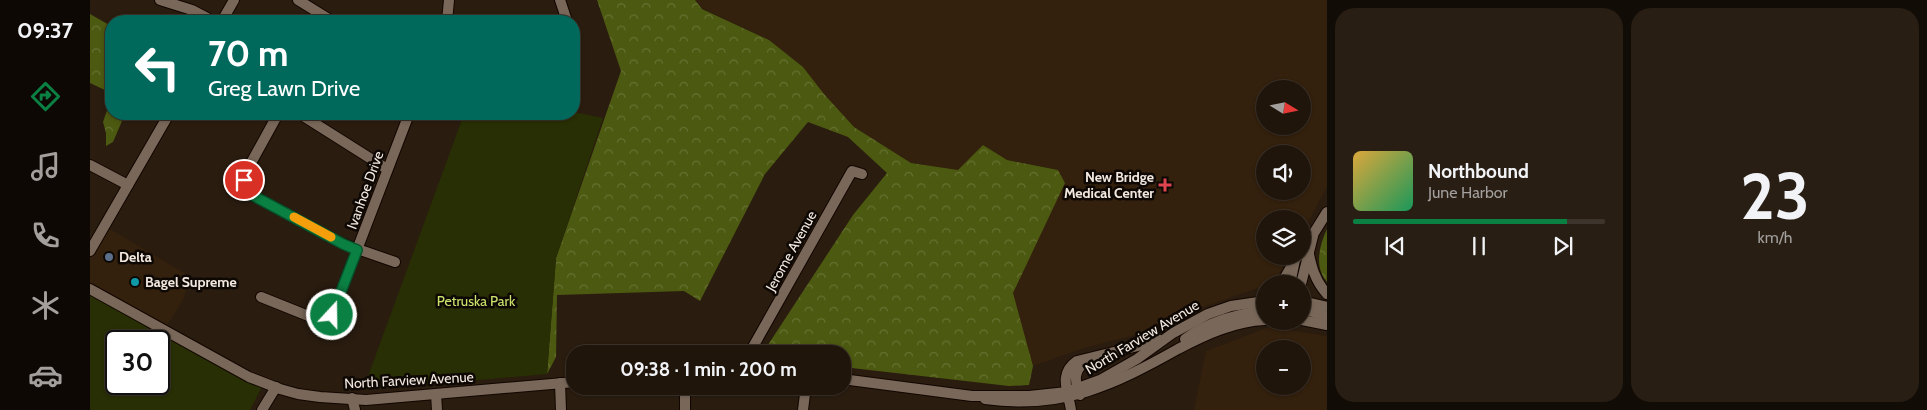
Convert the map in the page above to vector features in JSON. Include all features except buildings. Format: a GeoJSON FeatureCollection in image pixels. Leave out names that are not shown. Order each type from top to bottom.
{"type":"FeatureCollection","features":[{"type":"Feature","properties":{"kind":"street"},"geometry":{"type":"LineString","coordinates":[[160,0],[202,15]]}},
{"type":"Feature","properties":{"kind":"street"},"geometry":{"type":"LineString","coordinates":[[225,15],[234,0]]}},
{"type":"Feature","properties":{"kind":"street"},"geometry":{"type":"LineString","coordinates":[[298,0],[322,15]]}},
{"type":"Feature","properties":{"kind":"street"},"geometry":{"type":"LineString","coordinates":[[448,15],[449,0]]}},
{"type":"Feature","properties":{"kind":"street"},"geometry":{"type":"LineString","coordinates":[[560,0],[565,15]]}},
{"type":"Feature","properties":{"kind":"street"},"geometry":{"type":"LineString","coordinates":[[90,251],[166,120]]}},
{"type":"Feature","properties":{"kind":"street"},"geometry":{"type":"LineString","coordinates":[[275,120],[245,174],[246,189],[250,194],[357,250],[395,262]]}},
{"type":"Feature","properties":{"kind":"street"},"geometry":{"type":"LineString","coordinates":[[309,120],[387,169]]}},
{"type":"Feature","properties":{"kind":"street","name":"Ivanhoe Drive"},"geometry":{"type":"LineString","coordinates":[[261,297],[321,322],[332,315],[407,120]]}},
{"type":"Feature","properties":{"kind":"street"},"geometry":{"type":"LineString","coordinates":[[90,165],[128,185]]}},
{"type":"Feature","properties":{"kind":"street","name":"Jerome Avenue"},"geometry":{"type":"LineString","coordinates":[[754,345],[852,170],[862,174]]}},
{"type":"Feature","properties":{"kind":"street"},"geometry":{"type":"LineString","coordinates":[[1311,239],[1327,212]]}},
{"type":"Feature","properties":{"kind":"street"},"geometry":{"type":"LineString","coordinates":[[1310,265],[1319,285],[1327,294]]}},
{"type":"Feature","properties":{"kind":"street","name":"North Farview Avenue"},"geometry":{"type":"LineString","coordinates":[[90,289],[249,377],[276,388],[320,397],[366,400],[566,383]]}},
{"type":"Feature","properties":{"kind":"street","name":"North Farview Avenue"},"geometry":{"type":"LineString","coordinates":[[972,396],[1023,408],[1070,407],[1080,394],[1137,359],[1173,333],[1208,314],[1231,306],[1256,302]]}},
{"type":"Feature","properties":{"kind":"street"},"geometry":{"type":"LineString","coordinates":[[1311,303],[1327,307]]}},
{"type":"Feature","properties":{"kind":"street"},"geometry":{"type":"LineString","coordinates":[[1311,311],[1327,317]]}},
{"type":"Feature","properties":{"kind":"street"},"geometry":{"type":"LineString","coordinates":[[1165,357],[1186,338],[1222,319],[1256,312]]}},
{"type":"Feature","properties":{"kind":"street","name":"North Farview Avenue"},"geometry":{"type":"LineString","coordinates":[[851,380],[972,396],[1029,396],[1067,392],[1080,394],[1122,382],[1200,338],[1228,328],[1256,322]]}},
{"type":"Feature","properties":{"kind":"street"},"geometry":{"type":"LineString","coordinates":[[1311,322],[1327,325]]}},
{"type":"Feature","properties":{"kind":"street"},"geometry":{"type":"LineString","coordinates":[[1070,407],[1066,372],[1070,366],[1077,361],[1142,346],[1173,333]]}},
{"type":"Feature","properties":{"kind":"street"},"geometry":{"type":"LineString","coordinates":[[1080,394],[1075,373],[1080,366],[1090,359]]}},
{"type":"Feature","properties":{"kind":"street"},"geometry":{"type":"LineString","coordinates":[[560,383],[561,410]]}},
{"type":"Feature","properties":{"kind":"street"},"geometry":{"type":"LineString","coordinates":[[262,410],[276,388]]}},
{"type":"Feature","properties":{"kind":"street"},"geometry":{"type":"LineString","coordinates":[[436,394],[437,410]]}},
{"type":"Feature","properties":{"kind":"street"},"geometry":{"type":"LineString","coordinates":[[685,395],[685,410]]}},
{"type":"Feature","properties":{"kind":"street"},"geometry":{"type":"LineString","coordinates":[[802,410],[804,395]]}},
{"type":"Feature","properties":{"kind":"street"},"geometry":{"type":"LineString","coordinates":[[352,398],[355,410]]}},
{"type":"Feature","properties":{"kind":"shaded area","name":"New Bridge Medical Center"},"geometry":{"type":"Polygon","coordinates":[[[695,0],[1327,0],[1327,187],[1311,216],[1311,210],[1256,210],[1256,265],[1284,265],[1278,275],[1256,275],[1256,289],[1203,307],[1155,330],[1084,348],[1033,366],[1012,293],[1065,183],[1058,170],[1007,160],[983,145],[958,170],[911,163],[854,127],[803,67],[769,40],[702,8],[695,0]]]}},
{"type":"Feature","properties":{"kind":"shaded area"},"geometry":{"type":"Polygon","coordinates":[[[105,226],[191,277],[183,300],[164,330],[90,289],[90,251],[105,226]]]}},
{"type":"Feature","properties":{"kind":"shaded area"},"geometry":{"type":"Polygon","coordinates":[[[1261,330],[1288,330],[1327,336],[1327,410],[1194,410],[1206,351],[1261,330]]]}},
{"type":"Feature","properties":{"kind":"green space"},"geometry":{"type":"Polygon","coordinates":[[[597,0],[695,0],[702,9],[769,40],[803,67],[854,127],[911,163],[958,170],[983,145],[1007,160],[1058,170],[1065,183],[1013,293],[1033,366],[1029,385],[1009,386],[851,368],[851,345],[768,345],[853,215],[887,173],[848,137],[808,122],[765,174],[700,301],[684,291],[557,295],[556,357],[547,374],[556,258],[621,71],[597,0]]]}},
{"type":"Feature","properties":{"kind":"green space"},"geometry":{"type":"Polygon","coordinates":[[[90,14],[105,23],[105,90],[90,83],[90,14]]]}},
{"type":"Feature","properties":{"kind":"green space","name":"Petruska Park"},"geometry":{"type":"Polygon","coordinates":[[[580,113],[603,118],[556,258],[547,374],[363,390],[462,120],[580,120],[580,113]]]}},
{"type":"Feature","properties":{"kind":"green space"},"geometry":{"type":"Polygon","coordinates":[[[105,116],[105,120],[122,120],[113,142],[106,146],[106,133],[103,122],[105,116]]]}},
{"type":"Feature","properties":{"kind":"green space"},"geometry":{"type":"Polygon","coordinates":[[[1327,229],[1327,282],[1320,270],[1319,256],[1327,229]]]}},
{"type":"Feature","properties":{"kind":"green space"},"geometry":{"type":"Polygon","coordinates":[[[90,289],[166,330],[105,330],[105,395],[170,395],[170,332],[264,383],[250,410],[90,410],[90,289]]]}},
{"type":"Feature","properties":{"kind":"slow traffic"},"geometry":{"type":"LineString","coordinates":[[294,217],[331,237]]}},
{"type":"Feature","properties":{"kind":"place","name":"New Bridge Medical Center"},"geometry":{"type":"Point","coordinates":[1165,185]}},
{"type":"Feature","properties":{"kind":"place","name":"Delta"},"geometry":{"type":"Point","coordinates":[109,257]}},
{"type":"Feature","properties":{"kind":"place","name":"Bagel Supreme"},"geometry":{"type":"Point","coordinates":[135,282]}},
{"type":"Feature","properties":{"kind":"route"},"geometry":{"type":"LineString","coordinates":[[244,180],[244,185],[250,194],[357,250],[332,315]]}}]}
